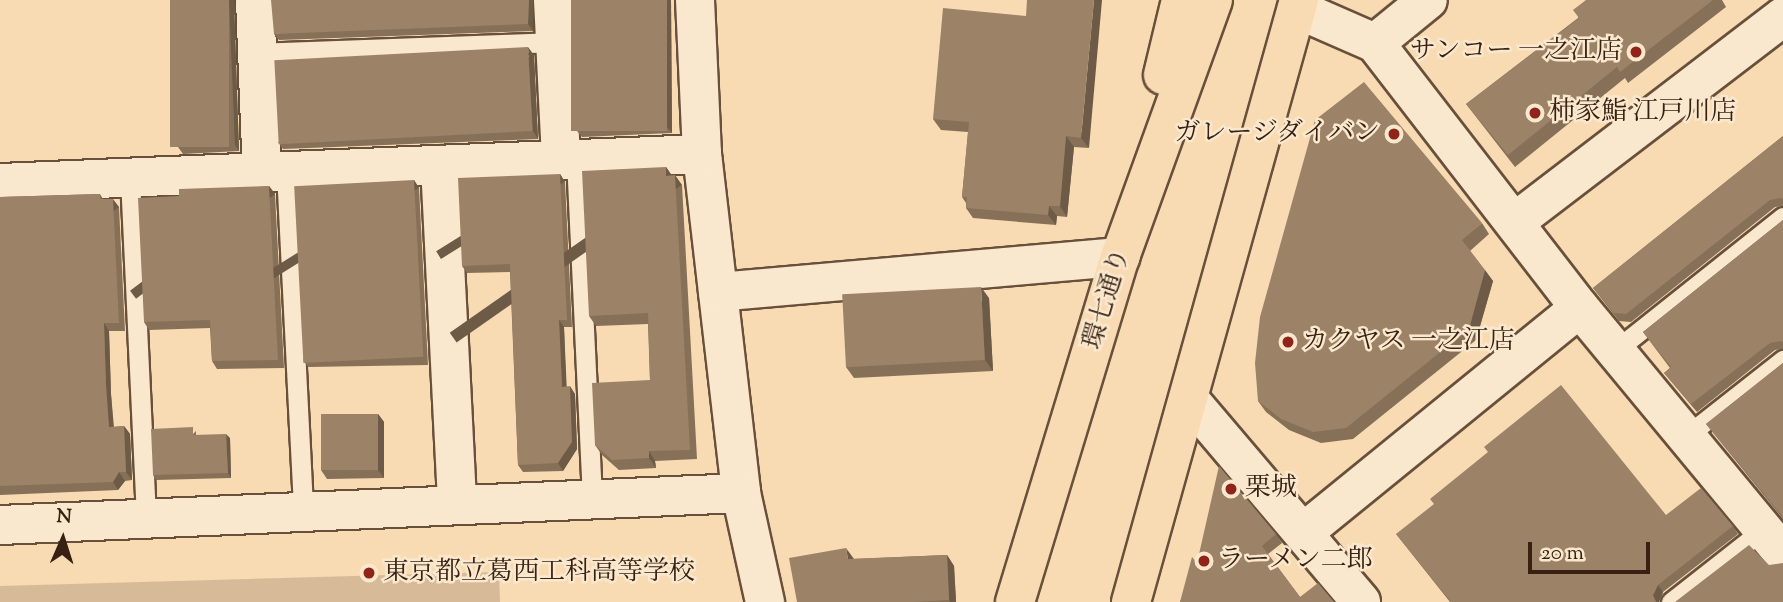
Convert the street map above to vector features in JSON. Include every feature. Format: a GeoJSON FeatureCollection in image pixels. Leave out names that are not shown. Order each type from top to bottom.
{"type":"FeatureCollection","features":[{"type":"Feature","properties":{"kind":"main road"},"geometry":{"type":"LineString","coordinates":[[1120,257],[1181,0]]}},
{"type":"Feature","properties":{"kind":"main road","name":"環七通り"},"geometry":{"type":"LineString","coordinates":[[1015,602],[1120,257],[1213,0]]}},
{"type":"Feature","properties":{"kind":"main road"},"geometry":{"type":"LineString","coordinates":[[1131,602],[1299,3]]}},
{"type":"Feature","properties":{"kind":"street"},"geometry":{"type":"LineString","coordinates":[[254,0],[257,53],[274,172]]}},
{"type":"Feature","properties":{"kind":"street"},"geometry":{"type":"LineString","coordinates":[[553,0],[568,160]]}},
{"type":"Feature","properties":{"kind":"street"},"geometry":{"type":"LineString","coordinates":[[695,0],[702,155],[741,493],[765,602]]}},
{"type":"Feature","properties":{"kind":"street"},"geometry":{"type":"LineString","coordinates":[[1375,43],[1428,0]]}},
{"type":"Feature","properties":{"kind":"street"},"geometry":{"type":"LineString","coordinates":[[1516,221],[1783,16],[1770,0]]}},
{"type":"Feature","properties":{"kind":"street"},"geometry":{"type":"LineString","coordinates":[[1299,3],[1375,43],[1516,221],[1580,308],[1774,541]]}},
{"type":"Feature","properties":{"kind":"street"},"geometry":{"type":"LineString","coordinates":[[0,183],[702,155]]}},
{"type":"Feature","properties":{"kind":"street"},"geometry":{"type":"LineString","coordinates":[[440,165],[457,505]]}},
{"type":"Feature","properties":{"kind":"street"},"geometry":{"type":"LineString","coordinates":[[718,292],[1120,257]]}},
{"type":"Feature","properties":{"kind":"street"},"geometry":{"type":"LineString","coordinates":[[1304,532],[1580,308]]}},
{"type":"Feature","properties":{"kind":"street"},"geometry":{"type":"LineString","coordinates":[[1189,399],[1361,602]]}},
{"type":"Feature","properties":{"kind":"street"},"geometry":{"type":"LineString","coordinates":[[0,525],[741,493]]}},
{"type":"Feature","properties":{"kind":"lane"},"geometry":{"type":"LineString","coordinates":[[257,53],[555,42]]}},
{"type":"Feature","properties":{"kind":"lane"},"geometry":{"type":"LineString","coordinates":[[568,160],[592,499]]}},
{"type":"Feature","properties":{"kind":"lane"},"geometry":{"type":"LineString","coordinates":[[274,172],[303,512]]}},
{"type":"Feature","properties":{"kind":"lane"},"geometry":{"type":"LineString","coordinates":[[130,178],[146,519]]}},
{"type":"Feature","properties":{"kind":"lane"},"geometry":{"type":"LineString","coordinates":[[1616,349],[1783,217]]}},
{"type":"Feature","properties":{"kind":"lane"},"geometry":{"type":"LineString","coordinates":[[1685,437],[1783,360]]}},
{"type":"Feature","properties":{"kind":"lane"},"geometry":{"type":"LineString","coordinates":[[1671,602],[1774,541]]}},
{"type":"Feature","properties":{"kind":"shaded area"},"geometry":{"type":"Polygon","coordinates":[[[499,572],[500,602],[0,602],[0,586],[499,572]]]}},
{"type":"Feature","properties":{"kind":"building"},"geometry":{"type":"Polygon","coordinates":[[[170,0],[229,0],[229,147],[170,147],[170,0]]]}},
{"type":"Feature","properties":{"kind":"building"},"geometry":{"type":"Polygon","coordinates":[[[271,0],[529,0],[528,24],[274,34],[271,0]]]}},
{"type":"Feature","properties":{"kind":"building"},"geometry":{"type":"Polygon","coordinates":[[[571,0],[667,0],[667,131],[571,131],[571,0]]]}},
{"type":"Feature","properties":{"kind":"building"},"geometry":{"type":"Polygon","coordinates":[[[1027,0],[1094,0],[1081,138],[1066,136],[1060,206],[1049,206],[1048,215],[966,208],[967,197],[962,197],[969,122],[933,119],[943,8],[1026,16],[1027,0]]]}},
{"type":"Feature","properties":{"kind":"building"},"geometry":{"type":"Polygon","coordinates":[[[1586,0],[1713,0],[1620,72],[1617,67],[1508,155],[1466,104],[1579,18],[1573,10],[1586,0]]]}},
{"type":"Feature","properties":{"kind":"building"},"geometry":{"type":"Polygon","coordinates":[[[528,47],[532,131],[279,144],[274,60],[528,47]]]}},
{"type":"Feature","properties":{"kind":"building"},"geometry":{"type":"Polygon","coordinates":[[[1364,82],[1482,223],[1462,240],[1485,270],[1469,329],[1346,428],[1313,432],[1281,419],[1258,401],[1255,363],[1260,317],[1315,120],[1364,82]]]}},
{"type":"Feature","properties":{"kind":"building"},"geometry":{"type":"Polygon","coordinates":[[[1783,136],[1783,199],[1770,200],[1626,314],[1614,313],[1593,288],[1783,136]]]}},
{"type":"Feature","properties":{"kind":"building"},"geometry":{"type":"Polygon","coordinates":[[[666,167],[666,176],[675,175],[690,450],[649,451],[649,458],[612,460],[595,445],[592,383],[650,380],[648,313],[589,316],[582,171],[666,167]]]}},
{"type":"Feature","properties":{"kind":"building"},"geometry":{"type":"Polygon","coordinates":[[[560,174],[567,320],[559,320],[562,387],[570,386],[572,442],[558,463],[518,465],[510,264],[462,266],[458,178],[560,174]]]}},
{"type":"Feature","properties":{"kind":"building"},"geometry":{"type":"Polygon","coordinates":[[[414,180],[423,357],[303,363],[294,186],[414,180]]]}},
{"type":"Feature","properties":{"kind":"building"},"geometry":{"type":"Polygon","coordinates":[[[269,186],[278,360],[212,361],[210,320],[144,322],[138,198],[179,196],[179,189],[269,186]]]}},
{"type":"Feature","properties":{"kind":"building"},"geometry":{"type":"Polygon","coordinates":[[[100,194],[100,199],[113,199],[119,323],[104,323],[109,427],[124,426],[126,472],[119,472],[113,482],[0,486],[0,197],[100,194]]]}},
{"type":"Feature","properties":{"kind":"building"},"geometry":{"type":"Polygon","coordinates":[[[1783,220],[1783,342],[1770,343],[1691,404],[1664,373],[1671,367],[1643,332],[1783,220]]]}},
{"type":"Feature","properties":{"kind":"building"},"geometry":{"type":"Polygon","coordinates":[[[981,287],[985,360],[846,367],[842,294],[981,287]]]}},
{"type":"Feature","properties":{"kind":"building"},"geometry":{"type":"Polygon","coordinates":[[[1783,363],[1783,517],[1706,424],[1783,363]]]}},
{"type":"Feature","properties":{"kind":"building"},"geometry":{"type":"Polygon","coordinates":[[[1561,385],[1666,515],[1701,488],[1733,526],[1658,585],[1653,595],[1656,602],[1451,602],[1396,534],[1434,504],[1430,499],[1488,452],[1484,447],[1561,385]]]}},
{"type":"Feature","properties":{"kind":"building"},"geometry":{"type":"Polygon","coordinates":[[[321,414],[378,414],[378,470],[321,470],[321,414]]]}},
{"type":"Feature","properties":{"kind":"building"},"geometry":{"type":"Polygon","coordinates":[[[193,427],[193,435],[226,434],[228,473],[153,475],[151,429],[193,427]]]}},
{"type":"Feature","properties":{"kind":"building"},"geometry":{"type":"Polygon","coordinates":[[[1219,466],[1276,534],[1262,546],[1300,597],[1318,583],[1334,602],[1180,602],[1192,557],[1197,563],[1219,466]]]}},
{"type":"Feature","properties":{"kind":"building"},"geometry":{"type":"Polygon","coordinates":[[[1749,545],[1769,565],[1783,563],[1783,602],[1675,602],[1749,545]]]}},
{"type":"Feature","properties":{"kind":"building"},"geometry":{"type":"Polygon","coordinates":[[[846,548],[848,559],[947,555],[949,600],[797,602],[789,558],[846,548]]]}},
{"type":"Feature","properties":{"kind":"place","name":"サンコー 一之江店"},"geometry":{"type":"Point","coordinates":[1636,52]}},
{"type":"Feature","properties":{"kind":"place","name":"柿家鮨 江戸川店"},"geometry":{"type":"Point","coordinates":[1535,113]}},
{"type":"Feature","properties":{"kind":"place","name":"ガレージダイバン"},"geometry":{"type":"Point","coordinates":[1394,134]}},
{"type":"Feature","properties":{"kind":"place","name":"カクヤス 一之江店"},"geometry":{"type":"Point","coordinates":[1288,342]}},
{"type":"Feature","properties":{"kind":"place","name":"栗城"},"geometry":{"type":"Point","coordinates":[1231,489]}},
{"type":"Feature","properties":{"kind":"place","name":"ラーメン二郎"},"geometry":{"type":"Point","coordinates":[1204,561]}},
{"type":"Feature","properties":{"kind":"place","name":"東京都立葛西工科高等学校"},"geometry":{"type":"Point","coordinates":[369,573]}}]}
